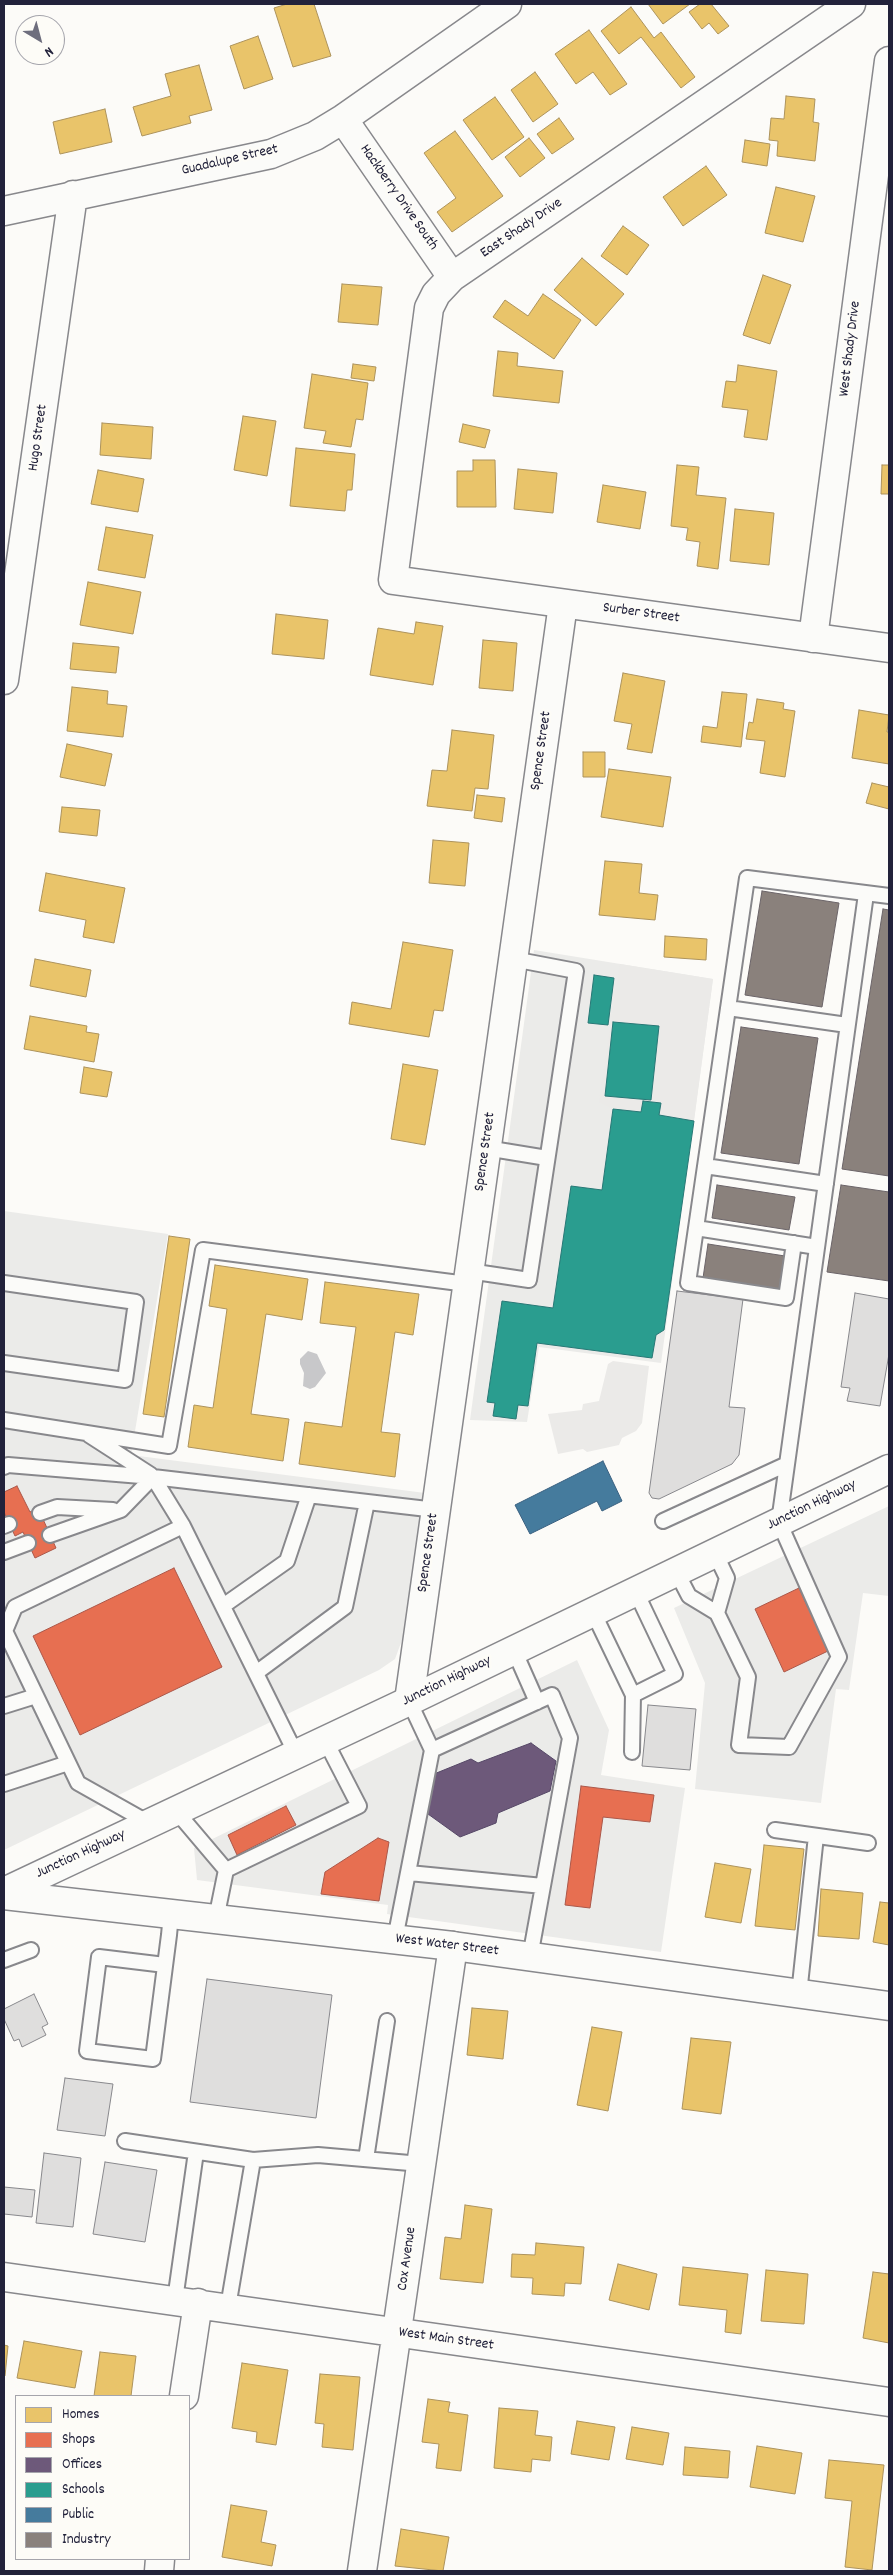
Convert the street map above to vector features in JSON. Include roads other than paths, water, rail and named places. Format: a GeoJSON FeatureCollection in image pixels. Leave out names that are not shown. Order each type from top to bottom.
{"type":"FeatureCollection","features":[{"type":"Feature","properties":{"kind":"street","name":"Guadalupe Street"},"geometry":{"type":"LineString","coordinates":[[4,211],[271,154],[314,136],[343,119],[507,4]]}},
{"type":"Feature","properties":{"kind":"street","name":"East Shady Drive"},"geometry":{"type":"LineString","coordinates":[[393,580],[429,308],[436,294],[452,277],[851,4]]}},
{"type":"Feature","properties":{"kind":"street","name":"West Shady Drive"},"geometry":{"type":"LineString","coordinates":[[814,638],[889,60]]}},
{"type":"Feature","properties":{"kind":"street","name":"Hackberry Drive South"},"geometry":{"type":"LineString","coordinates":[[343,119],[452,277]]}},
{"type":"Feature","properties":{"kind":"street","name":"Hugo Street"},"geometry":{"type":"LineString","coordinates":[[4,680],[73,195]]}},
{"type":"Feature","properties":{"kind":"street","name":"Surber Street"},"geometry":{"type":"LineString","coordinates":[[393,580],[889,648]]}},
{"type":"Feature","properties":{"kind":"street","name":"Spence Street"},"geometry":{"type":"LineString","coordinates":[[409,1701],[563,604]]}},
{"type":"Feature","properties":{"kind":"street","name":"Junction Highway"},"geometry":{"type":"LineString","coordinates":[[4,1893],[409,1701],[889,1469]]}},
{"type":"Feature","properties":{"kind":"street","name":"West Water Street"},"geometry":{"type":"LineString","coordinates":[[4,1893],[453,1946],[889,2006]]}},
{"type":"Feature","properties":{"kind":"street","name":"Cox Avenue"},"geometry":{"type":"LineString","coordinates":[[362,2571],[453,1946]]}},
{"type":"Feature","properties":{"kind":"street","name":"West Main Street"},"geometry":{"type":"LineString","coordinates":[[4,2277],[889,2402]]}},
{"type":"Feature","properties":{"kind":"street"},"geometry":{"type":"LineString","coordinates":[[184,2395],[186,2302]]}},
{"type":"Feature","properties":{"kind":"lane"},"geometry":{"type":"LineString","coordinates":[[794,1243],[786,1298],[688,1283],[747,878],[889,896]]}},
{"type":"Feature","properties":{"kind":"lane"},"geometry":{"type":"LineString","coordinates":[[676,1571],[689,1596],[717,1613],[748,1677],[739,1745],[789,1747],[839,1657],[779,1522],[866,894]]}},
{"type":"Feature","properties":{"kind":"lane"},"geometry":{"type":"LineString","coordinates":[[4,1420],[169,1446],[204,1250],[468,1278],[529,1280],[576,971],[513,959]]}},
{"type":"Feature","properties":{"kind":"lane"},"geometry":{"type":"LineString","coordinates":[[728,1008],[847,1026]]}},
{"type":"Feature","properties":{"kind":"lane"},"geometry":{"type":"LineString","coordinates":[[486,1148],[547,1158]]}},
{"type":"Feature","properties":{"kind":"lane"},"geometry":{"type":"LineString","coordinates":[[705,1166],[826,1184]]}},
{"type":"Feature","properties":{"kind":"lane"},"geometry":{"type":"LineString","coordinates":[[696,1228],[817,1246]]}},
{"type":"Feature","properties":{"kind":"lane"},"geometry":{"type":"LineString","coordinates":[[4,1283],[136,1302],[125,1380],[4,1363]]}},
{"type":"Feature","properties":{"kind":"lane"},"geometry":{"type":"LineString","coordinates":[[85,1433],[153,1477],[184,1526],[296,1754]]}},
{"type":"Feature","properties":{"kind":"lane"},"geometry":{"type":"LineString","coordinates":[[663,1521],[787,1464]]}},
{"type":"Feature","properties":{"kind":"lane"},"geometry":{"type":"LineString","coordinates":[[4,1467],[8,1465],[153,1477],[436,1510]]}},
{"type":"Feature","properties":{"kind":"lane"},"geometry":{"type":"LineString","coordinates":[[50,1536],[121,1510],[153,1477]]}},
{"type":"Feature","properties":{"kind":"lane"},"geometry":{"type":"LineString","coordinates":[[223,1606],[287,1561],[309,1495]]}},
{"type":"Feature","properties":{"kind":"lane"},"geometry":{"type":"LineString","coordinates":[[256,1673],[345,1607],[367,1502]]}},
{"type":"Feature","properties":{"kind":"lane"},"geometry":{"type":"LineString","coordinates":[[40,1513],[57,1507],[121,1510]]}},
{"type":"Feature","properties":{"kind":"lane"},"geometry":{"type":"LineString","coordinates":[[149,1823],[78,1783],[4,1631],[15,1606],[184,1526]]}},
{"type":"Feature","properties":{"kind":"lane"},"geometry":{"type":"LineString","coordinates":[[4,1552],[28,1544]]}},
{"type":"Feature","properties":{"kind":"lane"},"geometry":{"type":"LineString","coordinates":[[715,1553],[727,1578],[717,1613]]}},
{"type":"Feature","properties":{"kind":"lane"},"geometry":{"type":"LineString","coordinates":[[633,1695],[675,1674],[636,1592]]}},
{"type":"Feature","properties":{"kind":"lane"},"geometry":{"type":"LineString","coordinates":[[593,1612],[633,1695],[632,1752]]}},
{"type":"Feature","properties":{"kind":"lane"},"geometry":{"type":"LineString","coordinates":[[514,1650],[538,1702]]}},
{"type":"Feature","properties":{"kind":"lane"},"geometry":{"type":"LineString","coordinates":[[432,1750],[552,1695],[570,1738],[530,1957]]}},
{"type":"Feature","properties":{"kind":"lane"},"geometry":{"type":"LineString","coordinates":[[4,1706],[36,1696]]}},
{"type":"Feature","properties":{"kind":"lane"},"geometry":{"type":"LineString","coordinates":[[394,1940],[409,1873],[432,1750],[409,1701]]}},
{"type":"Feature","properties":{"kind":"lane"},"geometry":{"type":"LineString","coordinates":[[226,1870],[359,1806],[325,1740]]}},
{"type":"Feature","properties":{"kind":"lane"},"geometry":{"type":"LineString","coordinates":[[4,1784],[68,1763]]}},
{"type":"Feature","properties":{"kind":"lane"},"geometry":{"type":"LineString","coordinates":[[176,1811],[226,1870]]}},
{"type":"Feature","properties":{"kind":"lane"},"geometry":{"type":"LineString","coordinates":[[775,1830],[868,1843]]}},
{"type":"Feature","properties":{"kind":"lane"},"geometry":{"type":"LineString","coordinates":[[800,1994],[816,1836]]}},
{"type":"Feature","properties":{"kind":"lane"},"geometry":{"type":"LineString","coordinates":[[216,1919],[226,1870]]}},
{"type":"Feature","properties":{"kind":"lane"},"geometry":{"type":"LineString","coordinates":[[409,1873],[543,1886]]}},
{"type":"Feature","properties":{"kind":"lane"},"geometry":{"type":"LineString","coordinates":[[165,1965],[99,1957],[87,2051],[154,2059],[171,1914]]}},
{"type":"Feature","properties":{"kind":"lane"},"geometry":{"type":"LineString","coordinates":[[4,1960],[31,1950]]}},
{"type":"Feature","properties":{"kind":"lane"},"geometry":{"type":"LineString","coordinates":[[366,2159],[387,2021]]}},
{"type":"Feature","properties":{"kind":"lane"},"geometry":{"type":"LineString","coordinates":[[125,2141],[253,2160],[318,2155],[421,2164]]}},
{"type":"Feature","properties":{"kind":"lane"},"geometry":{"type":"LineString","coordinates":[[186,2302],[196,2152]]}},
{"type":"Feature","properties":{"kind":"lane"},"geometry":{"type":"LineString","coordinates":[[228,2308],[253,2160]]}}]}
